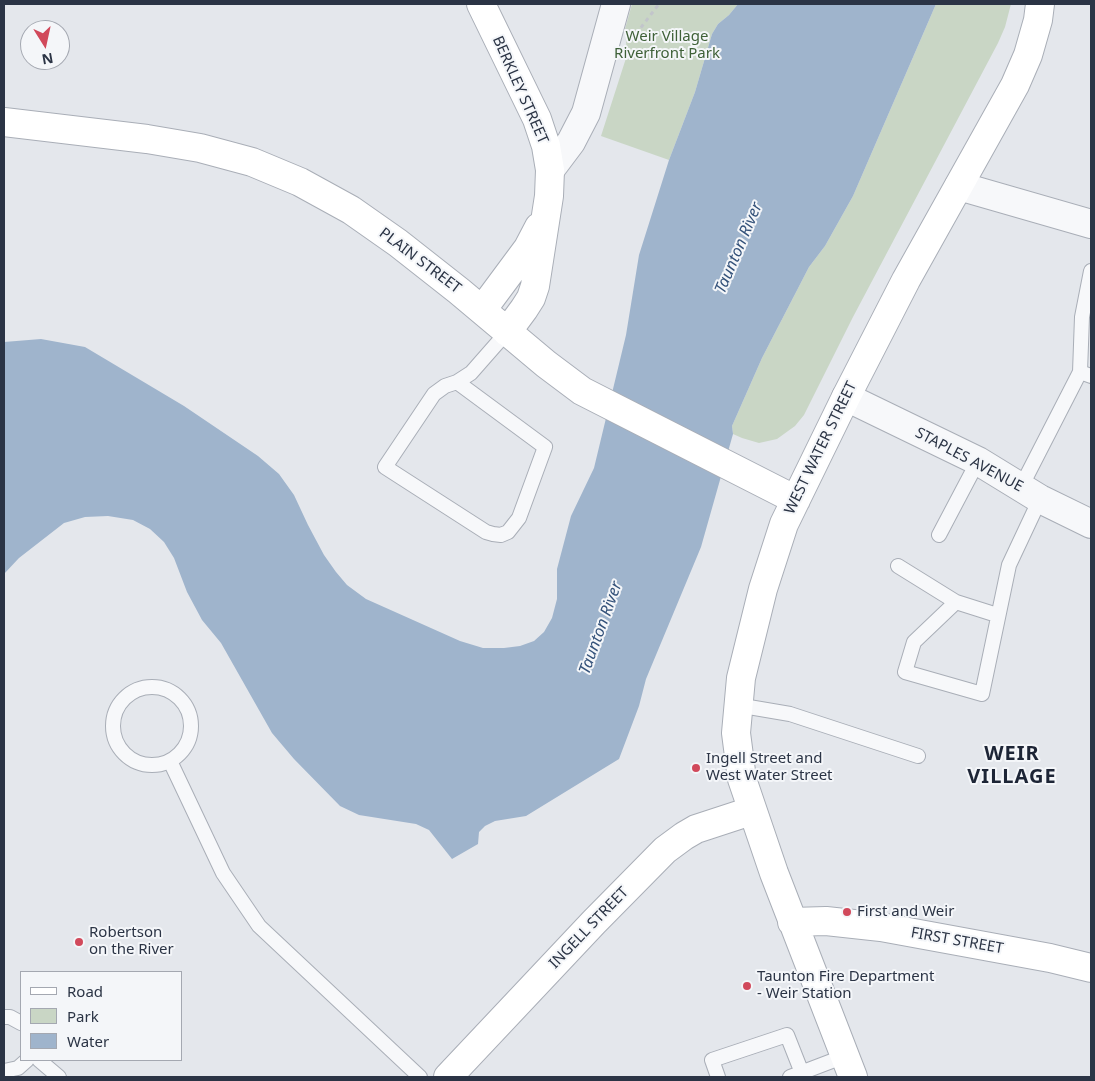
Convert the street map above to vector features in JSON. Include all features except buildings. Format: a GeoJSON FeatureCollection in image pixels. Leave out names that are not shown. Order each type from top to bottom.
{"type":"FeatureCollection","features":[{"type":"Feature","properties":{"kind":"main road","name":"BERKLEY STREET"},"geometry":{"type":"LineString","coordinates":[[481,4],[537,119],[546,146],[550,170],[547,210],[535,286],[531,298],[508,332]]}},
{"type":"Feature","properties":{"kind":"main road","name":"WEST WATER STREET"},"geometry":{"type":"LineString","coordinates":[[849,1067],[792,922],[742,780],[737,754],[736,733],[737,705],[744,665],[763,589],[778,540],[846,397],[919,255],[1005,105],[1022,71],[1034,38],[1040,4]]}},
{"type":"Feature","properties":{"kind":"main road","name":"PLAIN STREET"},"geometry":{"type":"LineString","coordinates":[[4,122],[165,142],[218,152],[268,168],[309,186],[351,210],[409,252],[546,364],[582,391],[796,500]]}},
{"type":"Feature","properties":{"kind":"main road"},"geometry":{"type":"LineString","coordinates":[[482,310],[532,242],[547,210]]}},
{"type":"Feature","properties":{"kind":"main road","name":"INGELL STREET"},"geometry":{"type":"LineString","coordinates":[[448,1077],[594,922],[665,850],[696,829],[752,811]]}},
{"type":"Feature","properties":{"kind":"main road","name":"FIRST STREET"},"geometry":{"type":"LineString","coordinates":[[792,922],[826,921],[881,927],[1050,958],[1091,968]]}},
{"type":"Feature","properties":{"kind":"street"},"geometry":{"type":"LineString","coordinates":[[550,170],[571,142],[586,113],[616,4]]}},
{"type":"Feature","properties":{"kind":"street"},"geometry":{"type":"LineString","coordinates":[[959,186],[1091,224]]}},
{"type":"Feature","properties":{"kind":"street","name":"STAPLES AVENUE"},"geometry":{"type":"LineString","coordinates":[[846,397],[978,461],[1030,493],[1091,524]]}},
{"type":"Feature","properties":{"kind":"lane"},"geometry":{"type":"LineString","coordinates":[[956,602],[914,642],[905,672],[982,694],[1008,565],[1030,493],[1085,374],[1082,317],[1091,271]]}},
{"type":"Feature","properties":{"kind":"lane"},"geometry":{"type":"LineString","coordinates":[[457,382],[545,447],[519,518],[508,532],[501,535],[486,532],[385,467],[434,394],[445,386],[457,382],[471,373],[508,332]]}},
{"type":"Feature","properties":{"kind":"lane"},"geometry":{"type":"LineString","coordinates":[[939,534],[978,461]]}},
{"type":"Feature","properties":{"kind":"lane"},"geometry":{"type":"LineString","coordinates":[[898,566],[956,602],[997,615]]}},
{"type":"Feature","properties":{"kind":"lane"},"geometry":{"type":"LineString","coordinates":[[145,687],[158,687],[169,690],[180,698],[187,708],[191,732],[187,743],[180,753],[170,761],[145,765],[134,761],[124,754],[116,744],[112,732],[112,720],[116,708],[134,690],[145,687]]}},
{"type":"Feature","properties":{"kind":"lane"},"geometry":{"type":"LineString","coordinates":[[737,705],[790,714],[918,756]]}},
{"type":"Feature","properties":{"kind":"lane"},"geometry":{"type":"LineString","coordinates":[[170,761],[223,873],[259,926],[420,1077]]}},
{"type":"Feature","properties":{"kind":"lane"},"geometry":{"type":"LineString","coordinates":[[4,1017],[10,1017],[20,1022]]}},
{"type":"Feature","properties":{"kind":"lane"},"geometry":{"type":"LineString","coordinates":[[718,1077],[712,1060],[787,1036],[796,1075],[849,1067]]}},
{"type":"Feature","properties":{"kind":"lane"},"geometry":{"type":"LineString","coordinates":[[4,1071],[18,1068],[26,1061]]}},
{"type":"Feature","properties":{"kind":"lane"},"geometry":{"type":"LineString","coordinates":[[40,1061],[59,1077]]}},
{"type":"Feature","properties":{"kind":"path"},"geometry":{"type":"LineString","coordinates":[[634,36],[659,4]]}},
{"type":"Feature","properties":{"kind":"green space","name":"Weir Village Riverfront Park"},"geometry":{"type":"Polygon","coordinates":[[[632,4],[738,4],[718,24],[712,34],[695,92],[669,160],[601,136],[627,55],[625,29],[632,4]]]}},
{"type":"Feature","properties":{"kind":"green space"},"geometry":{"type":"Polygon","coordinates":[[[936,4],[1011,4],[1005,27],[998,43],[853,317],[804,415],[795,426],[777,439],[759,443],[733,434],[732,426],[762,358],[809,267],[825,246],[853,196],[936,4]]]}},
{"type":"Feature","properties":{"kind":"water","name":"Taunton River"},"geometry":{"type":"Polygon","coordinates":[[[738,4],[936,4],[853,196],[825,246],[809,267],[762,358],[732,426],[733,434],[701,547],[646,679],[639,706],[619,759],[526,816],[495,821],[485,826],[479,832],[478,844],[452,859],[429,830],[416,824],[359,815],[340,806],[294,759],[272,733],[221,643],[202,620],[187,592],[174,558],[164,542],[150,529],[133,520],[108,516],[85,517],[64,523],[19,558],[4,574],[4,342],[41,339],[85,347],[184,406],[258,456],[279,474],[294,495],[324,555],[336,572],[347,585],[366,599],[460,641],[483,648],[520,646],[534,641],[544,632],[552,618],[557,599],[557,569],[571,516],[594,468],[626,335],[639,255],[669,160],[695,92],[712,34],[718,24],[738,4]]]}},
{"type":"Feature","properties":{"kind":"place","name":"Ingell Street and West Water Street"},"geometry":{"type":"Point","coordinates":[696,768]}},
{"type":"Feature","properties":{"kind":"place","name":"First and Weir"},"geometry":{"type":"Point","coordinates":[847,912]}},
{"type":"Feature","properties":{"kind":"place","name":"Robertson on the River"},"geometry":{"type":"Point","coordinates":[79,942]}},
{"type":"Feature","properties":{"kind":"place","name":"Taunton Fire Department - Weir Station"},"geometry":{"type":"Point","coordinates":[747,986]}},
{"type":"Feature","properties":{"kind":"district","name":"WEIR VILLAGE"},"geometry":{"type":"Point","coordinates":[1012,766]}}]}
